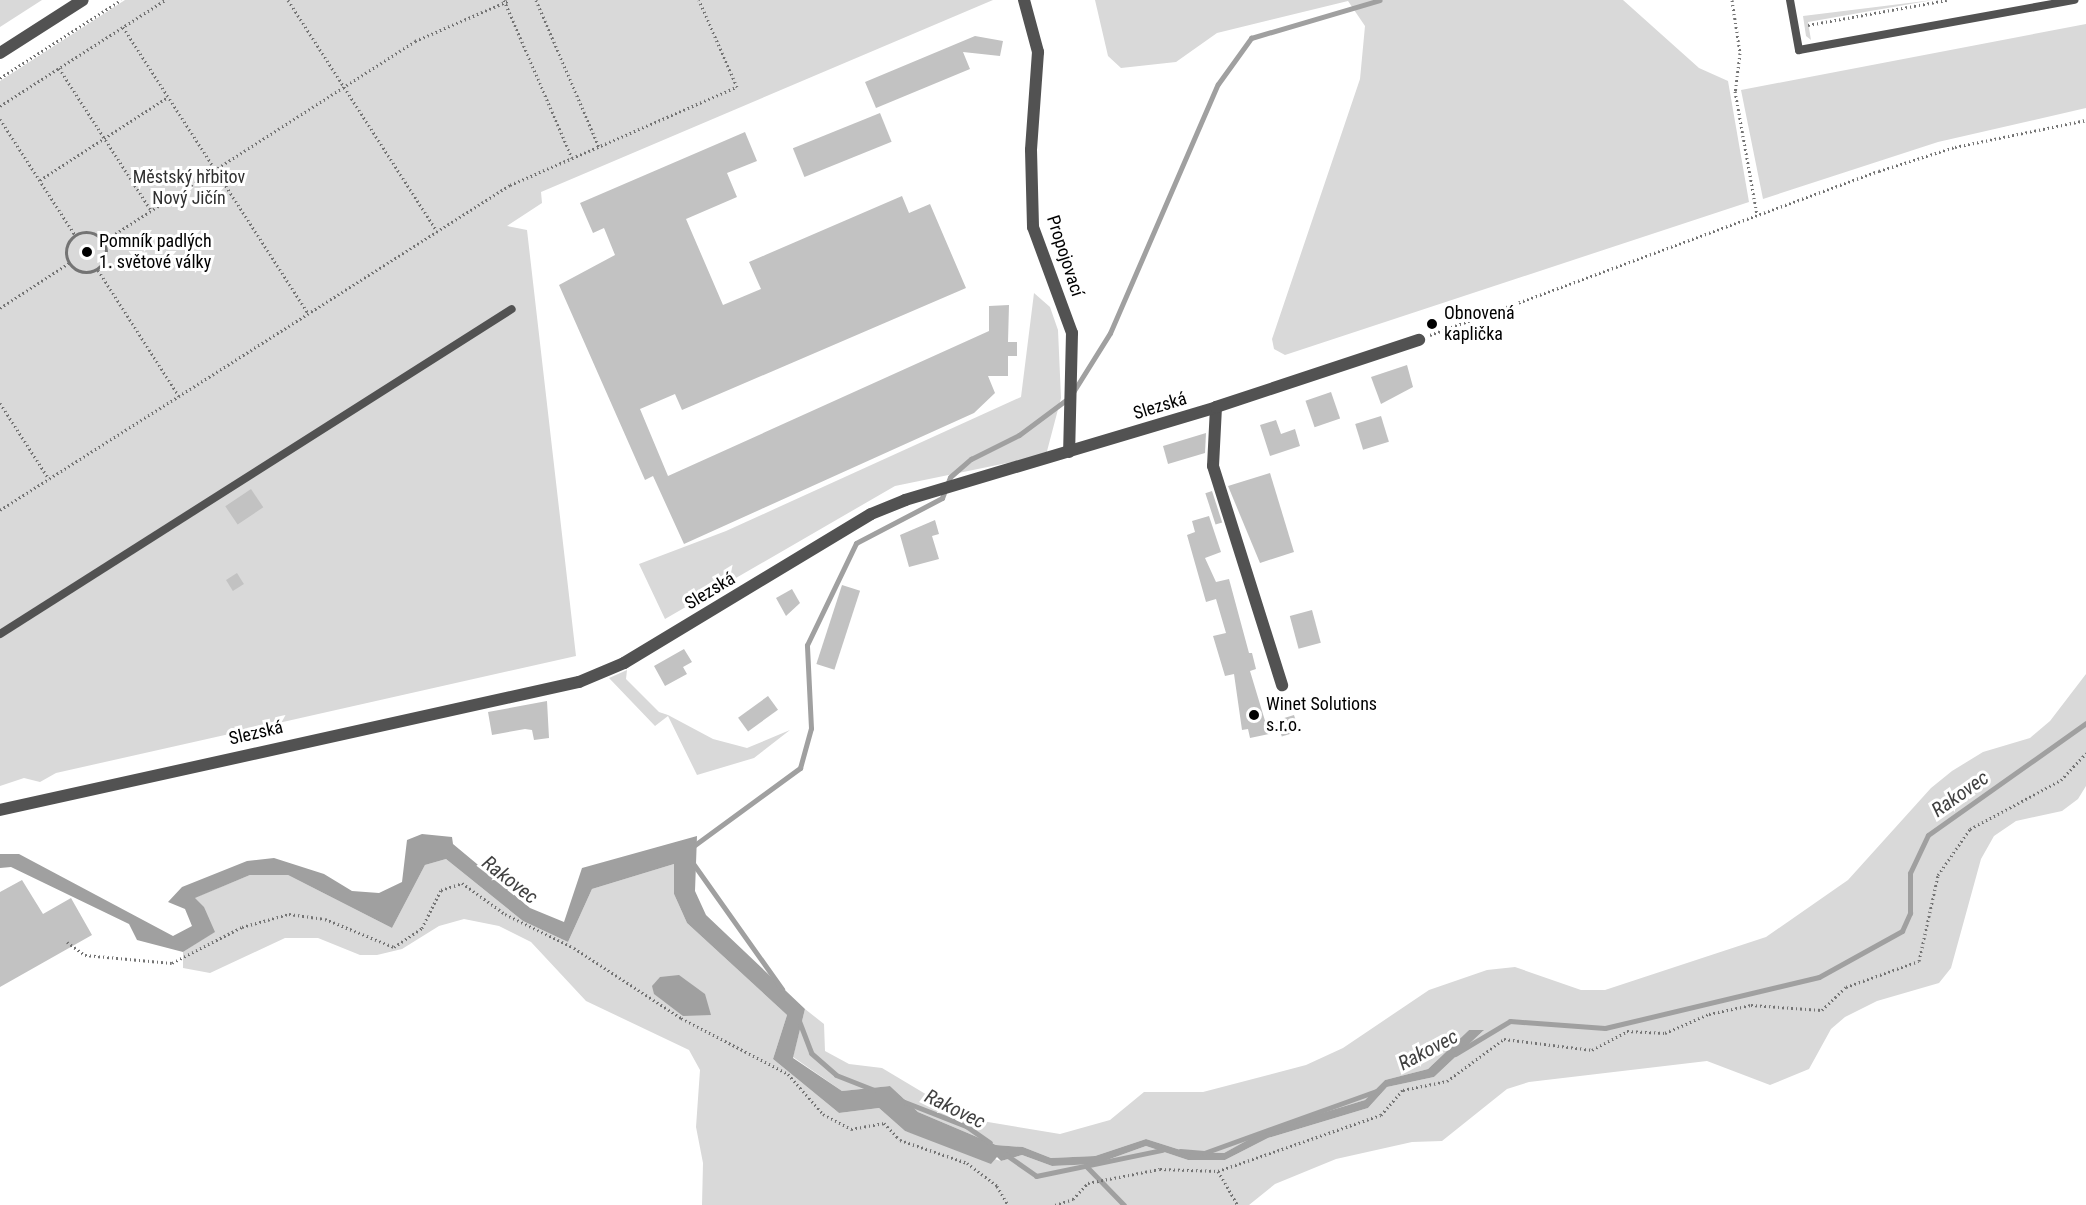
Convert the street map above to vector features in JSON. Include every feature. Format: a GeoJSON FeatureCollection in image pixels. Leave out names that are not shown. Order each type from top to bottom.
{"type":"FeatureCollection","features":[{"type":"Feature","properties":{"kind":"street"},"geometry":{"type":"LineString","coordinates":[[0,53],[83,0]]}},
{"type":"Feature","properties":{"kind":"street","name":"Propojovací"},"geometry":{"type":"LineString","coordinates":[[1024,0],[1038,52],[1031,150],[1033,227],[1072,333],[1069,452]]}},
{"type":"Feature","properties":{"kind":"street","name":"Slezská"},"geometry":{"type":"LineString","coordinates":[[0,810],[579,682],[624,663],[871,514],[1216,407],[1419,340]]}},
{"type":"Feature","properties":{"kind":"street"},"geometry":{"type":"LineString","coordinates":[[1216,407],[1213,466],[1282,685]]}},
{"type":"Feature","properties":{"kind":"lane"},"geometry":{"type":"LineString","coordinates":[[1790,0],[1799,50],[2074,0]]}},
{"type":"Feature","properties":{"kind":"lane"},"geometry":{"type":"LineString","coordinates":[[0,634],[512,309]]}},
{"type":"Feature","properties":{"kind":"path"},"geometry":{"type":"LineString","coordinates":[[0,78],[121,0]]}},
{"type":"Feature","properties":{"kind":"path"},"geometry":{"type":"LineString","coordinates":[[0,106],[165,0]]}},
{"type":"Feature","properties":{"kind":"path"},"geometry":{"type":"LineString","coordinates":[[288,0],[437,231]]}},
{"type":"Feature","properties":{"kind":"path"},"geometry":{"type":"LineString","coordinates":[[104,241],[415,41],[510,0]]}},
{"type":"Feature","properties":{"kind":"path"},"geometry":{"type":"LineString","coordinates":[[536,0],[599,147]]}},
{"type":"Feature","properties":{"kind":"path"},"geometry":{"type":"LineString","coordinates":[[0,510],[510,185],[737,87],[699,0]]}},
{"type":"Feature","properties":{"kind":"path"},"geometry":{"type":"LineString","coordinates":[[1732,0],[1740,53],[1735,91],[1757,214]]}},
{"type":"Feature","properties":{"kind":"path"},"geometry":{"type":"LineString","coordinates":[[1808,25],[1947,0]]}},
{"type":"Feature","properties":{"kind":"path"},"geometry":{"type":"LineString","coordinates":[[505,1],[572,158]]}},
{"type":"Feature","properties":{"kind":"path"},"geometry":{"type":"LineString","coordinates":[[123,27],[308,313]]}},
{"type":"Feature","properties":{"kind":"path"},"geometry":{"type":"LineString","coordinates":[[59,68],[151,211]]}},
{"type":"Feature","properties":{"kind":"path"},"geometry":{"type":"LineString","coordinates":[[40,180],[168,97]]}},
{"type":"Feature","properties":{"kind":"path"},"geometry":{"type":"LineString","coordinates":[[0,119],[75,235]]}},
{"type":"Feature","properties":{"kind":"path"},"geometry":{"type":"LineString","coordinates":[[1419,340],[1757,214],[1955,147],[2086,120]]}},
{"type":"Feature","properties":{"kind":"path"},"geometry":{"type":"LineString","coordinates":[[91,232],[104,241],[107,256],[98,270],[82,272],[69,263],[66,248],[75,235],[91,232]]}},
{"type":"Feature","properties":{"kind":"path"},"geometry":{"type":"LineString","coordinates":[[0,308],[69,263]]}},
{"type":"Feature","properties":{"kind":"path"},"geometry":{"type":"LineString","coordinates":[[98,270],[179,396]]}},
{"type":"Feature","properties":{"kind":"path"},"geometry":{"type":"LineString","coordinates":[[0,403],[49,478]]}},
{"type":"Feature","properties":{"kind":"path"},"geometry":{"type":"LineString","coordinates":[[1054,1205],[1072,1199],[1088,1183],[1161,1168],[1218,1171],[1381,1115],[1403,1090],[1447,1081],[1504,1039],[1592,1050],[1627,1031],[1665,1033],[1708,1014],[1751,1005],[1822,1010],[1846,987],[1919,962],[1938,875],[1970,829],[2061,780],[2086,753]]}},
{"type":"Feature","properties":{"kind":"path"},"geometry":{"type":"LineString","coordinates":[[67,942],[85,955],[172,963],[242,927],[289,914],[325,919],[394,947],[422,928],[441,890],[462,883],[506,914],[574,948],[681,1018],[788,1074],[823,1114],[851,1130],[884,1123],[900,1140],[967,1163],[997,1186],[1008,1205]]}},
{"type":"Feature","properties":{"kind":"path"},"geometry":{"type":"LineString","coordinates":[[1218,1171],[1238,1205]]}},
{"type":"Feature","properties":{"kind":"green space"},"geometry":{"type":"Polygon","coordinates":[[[0,0],[42,0],[0,27],[0,0]]]}},
{"type":"Feature","properties":{"kind":"green space","name":"Městský hřbitov Nový Jičín"},"geometry":{"type":"Polygon","coordinates":[[[125,0],[993,0],[541,192],[542,203],[507,226],[527,230],[576,656],[56,773],[40,782],[24,778],[0,786],[0,81],[125,0]]]}},
{"type":"Feature","properties":{"kind":"green space"},"geometry":{"type":"Polygon","coordinates":[[[1095,0],[1623,0],[1699,68],[1728,81],[1749,202],[1285,355],[1274,349],[1272,339],[1360,79],[1365,26],[1348,1],[1217,33],[1176,62],[1121,68],[1108,56],[1095,0]]]}},
{"type":"Feature","properties":{"kind":"green space"},"geometry":{"type":"Polygon","coordinates":[[[1933,0],[1808,22],[1811,40],[1806,36],[1803,16],[1933,0]]]}},
{"type":"Feature","properties":{"kind":"green space"},"geometry":{"type":"Polygon","coordinates":[[[2086,24],[2086,108],[1938,142],[1763,199],[1741,90],[2086,24]]]}},
{"type":"Feature","properties":{"kind":"green space"},"geometry":{"type":"Polygon","coordinates":[[[1034,293],[1050,307],[1058,330],[1061,398],[1046,455],[895,486],[665,619],[639,564],[726,531],[1021,397],[1034,293]]]}},
{"type":"Feature","properties":{"kind":"green space"},"geometry":{"type":"Polygon","coordinates":[[[627,670],[626,679],[659,712],[668,715],[713,739],[747,748],[790,730],[754,758],[697,775],[668,716],[655,726],[609,678],[627,670]]]}},
{"type":"Feature","properties":{"kind":"green space"},"geometry":{"type":"Polygon","coordinates":[[[2086,674],[2086,786],[2078,799],[2062,811],[2016,821],[1994,836],[1981,859],[1951,968],[1939,983],[1877,1001],[1845,1017],[1831,1029],[1809,1069],[1770,1085],[1707,1061],[1529,1082],[1507,1089],[1442,1141],[1412,1142],[1336,1159],[1275,1184],[1249,1205],[702,1205],[703,1163],[696,1127],[700,1070],[689,1050],[586,1001],[531,942],[499,926],[464,919],[439,926],[402,949],[377,955],[360,955],[318,938],[285,938],[210,973],[183,968],[183,952],[214,932],[194,898],[250,875],[288,875],[392,928],[425,865],[446,859],[523,921],[568,942],[592,889],[674,864],[674,894],[687,923],[787,1015],[773,1059],[839,1113],[879,1108],[905,1131],[1001,1161],[1022,1155],[1052,1166],[1096,1164],[1146,1146],[1188,1160],[1225,1160],[1268,1138],[1368,1108],[1387,1087],[1434,1077],[1483,1031],[1469,1030],[1428,1069],[1385,1080],[1365,1100],[1267,1130],[1224,1153],[1187,1152],[1146,1139],[1095,1156],[1051,1158],[1023,1147],[996,1145],[918,1112],[890,1086],[842,1091],[793,1057],[805,1009],[824,1024],[825,1051],[849,1064],[882,1068],[954,1111],[982,1121],[1060,1134],[1110,1120],[1144,1092],[1203,1092],[1306,1065],[1343,1048],[1429,990],[1487,970],[1515,967],[1581,990],[1605,990],[1766,937],[1848,880],[1931,788],[1952,771],[1983,752],[2030,738],[2050,721],[2086,674]]]}},
{"type":"Feature","properties":{"kind":"shaded area"},"geometry":{"type":"Polygon","coordinates":[[[422,834],[452,837],[453,844],[530,908],[564,922],[582,868],[697,836],[695,891],[706,915],[805,1009],[793,1058],[842,1091],[890,1086],[918,1112],[996,1145],[1023,1147],[1051,1158],[1095,1156],[1146,1139],[1187,1152],[1224,1153],[1266,1130],[1365,1100],[1385,1080],[1428,1069],[1469,1030],[1484,1030],[1434,1077],[1387,1087],[1368,1108],[1268,1138],[1225,1160],[1188,1160],[1146,1146],[1096,1164],[1052,1166],[1022,1155],[1001,1161],[997,1157],[991,1164],[905,1131],[879,1108],[839,1113],[773,1059],[787,1015],[687,923],[674,894],[674,864],[592,889],[568,942],[523,921],[446,859],[425,865],[392,928],[288,875],[250,875],[195,898],[204,907],[215,932],[183,952],[137,940],[129,924],[11,867],[0,868],[0,854],[19,854],[173,936],[192,926],[185,909],[168,902],[182,887],[247,861],[274,858],[324,874],[352,891],[379,893],[402,882],[407,840],[422,834]]]}},
{"type":"Feature","properties":{"kind":"shaded area"},"geometry":{"type":"Polygon","coordinates":[[[679,975],[705,994],[711,1015],[683,1016],[654,994],[652,986],[660,977],[679,975]]]}},
{"type":"Feature","properties":{"kind":"building"},"geometry":{"type":"Polygon","coordinates":[[[975,36],[1003,41],[1000,56],[963,52],[970,69],[876,108],[865,82],[975,36]]]}},
{"type":"Feature","properties":{"kind":"building"},"geometry":{"type":"Polygon","coordinates":[[[880,113],[892,142],[804,177],[793,148],[880,113]]]}},
{"type":"Feature","properties":{"kind":"building"},"geometry":{"type":"Polygon","coordinates":[[[745,132],[757,161],[727,173],[737,197],[686,219],[723,305],[761,289],[749,262],[902,196],[909,213],[930,204],[966,288],[682,410],[675,394],[640,409],[668,476],[989,331],[989,306],[1009,305],[1008,342],[1017,342],[1017,356],[1008,356],[1008,376],[988,376],[995,393],[974,413],[684,544],[653,476],[645,480],[559,285],[615,255],[604,228],[593,233],[580,203],[745,132]]]}},
{"type":"Feature","properties":{"kind":"building"},"geometry":{"type":"Polygon","coordinates":[[[1407,365],[1413,387],[1381,404],[1371,377],[1407,365]]]}},
{"type":"Feature","properties":{"kind":"building"},"geometry":{"type":"Polygon","coordinates":[[[1331,392],[1340,418],[1315,427],[1305,401],[1331,392]]]}},
{"type":"Feature","properties":{"kind":"building"},"geometry":{"type":"Polygon","coordinates":[[[1381,416],[1389,442],[1363,450],[1355,424],[1381,416]]]}},
{"type":"Feature","properties":{"kind":"building"},"geometry":{"type":"Polygon","coordinates":[[[1276,420],[1281,434],[1295,429],[1300,446],[1270,456],[1260,425],[1276,420]]]}},
{"type":"Feature","properties":{"kind":"building"},"geometry":{"type":"Polygon","coordinates":[[[1206,433],[1205,453],[1168,464],[1163,446],[1206,433]]]}},
{"type":"Feature","properties":{"kind":"building"},"geometry":{"type":"Polygon","coordinates":[[[1270,473],[1294,552],[1260,563],[1228,486],[1270,473]]]}},
{"type":"Feature","properties":{"kind":"building"},"geometry":{"type":"Polygon","coordinates":[[[251,489],[263,507],[238,525],[225,506],[251,489]]]}},
{"type":"Feature","properties":{"kind":"building"},"geometry":{"type":"Polygon","coordinates":[[[1212,491],[1222,522],[1216,525],[1205,493],[1212,491]]]}},
{"type":"Feature","properties":{"kind":"building"},"geometry":{"type":"Polygon","coordinates":[[[1209,516],[1221,552],[1205,558],[1216,582],[1229,579],[1249,653],[1252,653],[1256,669],[1250,671],[1269,734],[1250,738],[1248,729],[1242,730],[1234,674],[1225,676],[1213,636],[1226,633],[1216,599],[1206,602],[1187,535],[1195,532],[1192,521],[1209,516]]]}},
{"type":"Feature","properties":{"kind":"building"},"geometry":{"type":"Polygon","coordinates":[[[935,520],[939,534],[932,536],[939,559],[909,567],[900,535],[935,520]]]}},
{"type":"Feature","properties":{"kind":"building"},"geometry":{"type":"Polygon","coordinates":[[[237,573],[244,584],[233,591],[226,580],[237,573]]]}},
{"type":"Feature","properties":{"kind":"building"},"geometry":{"type":"Polygon","coordinates":[[[842,585],[860,591],[834,670],[816,664],[842,585]]]}},
{"type":"Feature","properties":{"kind":"building"},"geometry":{"type":"Polygon","coordinates":[[[792,589],[800,603],[786,616],[776,598],[792,589]]]}},
{"type":"Feature","properties":{"kind":"building"},"geometry":{"type":"Polygon","coordinates":[[[1312,610],[1321,643],[1299,649],[1290,616],[1312,610]]]}},
{"type":"Feature","properties":{"kind":"building"},"geometry":{"type":"Polygon","coordinates":[[[684,649],[692,662],[683,667],[687,674],[665,686],[654,666],[684,649]]]}},
{"type":"Feature","properties":{"kind":"building"},"geometry":{"type":"Polygon","coordinates":[[[768,696],[778,710],[748,732],[738,718],[768,696]]]}},
{"type":"Feature","properties":{"kind":"building"},"geometry":{"type":"Polygon","coordinates":[[[547,701],[549,738],[534,740],[532,730],[525,729],[492,735],[488,712],[547,701]]]}},
{"type":"Feature","properties":{"kind":"building"},"geometry":{"type":"Polygon","coordinates":[[[1294,715],[1299,731],[1282,737],[1277,720],[1294,715]]]}},
{"type":"Feature","properties":{"kind":"building"},"geometry":{"type":"Polygon","coordinates":[[[22,880],[43,914],[71,898],[92,935],[0,987],[0,892],[22,880]]]}},
{"type":"Feature","properties":{"kind":"waterway"},"geometry":{"type":"LineString","coordinates":[[692,847],[800,768],[811,728],[807,645],[856,543],[942,498],[950,477],[971,459],[1019,435],[1070,397],[1110,333],[1218,84],[1251,38],[1380,0]]}},
{"type":"Feature","properties":{"kind":"waterway","name":"Rakovec"},"geometry":{"type":"LineString","coordinates":[[1455,1054],[1510,1021],[1605,1028],[1819,977],[1902,931],[1910,913],[1910,873],[1928,835],[2086,723]]}},
{"type":"Feature","properties":{"kind":"waterway","name":"Rakovec"},"geometry":{"type":"LineString","coordinates":[[692,862],[782,989]]}},
{"type":"Feature","properties":{"kind":"waterway","name":"Rakovec"},"geometry":{"type":"LineString","coordinates":[[799,1021],[811,1053],[836,1075],[874,1090]]}},
{"type":"Feature","properties":{"kind":"waterway","name":"Rakovec"},"geometry":{"type":"LineString","coordinates":[[1180,1151],[1204,1153],[1379,1090]]}},
{"type":"Feature","properties":{"kind":"waterway","name":"Rakovec"},"geometry":{"type":"LineString","coordinates":[[902,1101],[966,1126],[990,1143]]}},
{"type":"Feature","properties":{"kind":"waterway","name":"Rakovec"},"geometry":{"type":"LineString","coordinates":[[1005,1154],[1036,1176],[1162,1150]]}},
{"type":"Feature","properties":{"kind":"waterway"},"geometry":{"type":"LineString","coordinates":[[1087,1167],[1124,1205]]}},
{"type":"Feature","properties":{"kind":"place","name":"Pomník padlých 1. světové války"},"geometry":{"type":"Point","coordinates":[87,252]}},
{"type":"Feature","properties":{"kind":"place","name":"Obnovená kaplička"},"geometry":{"type":"Point","coordinates":[1432,324]}},
{"type":"Feature","properties":{"kind":"place","name":"Winet Solutions s.r.o."},"geometry":{"type":"Point","coordinates":[1254,715]}}]}
